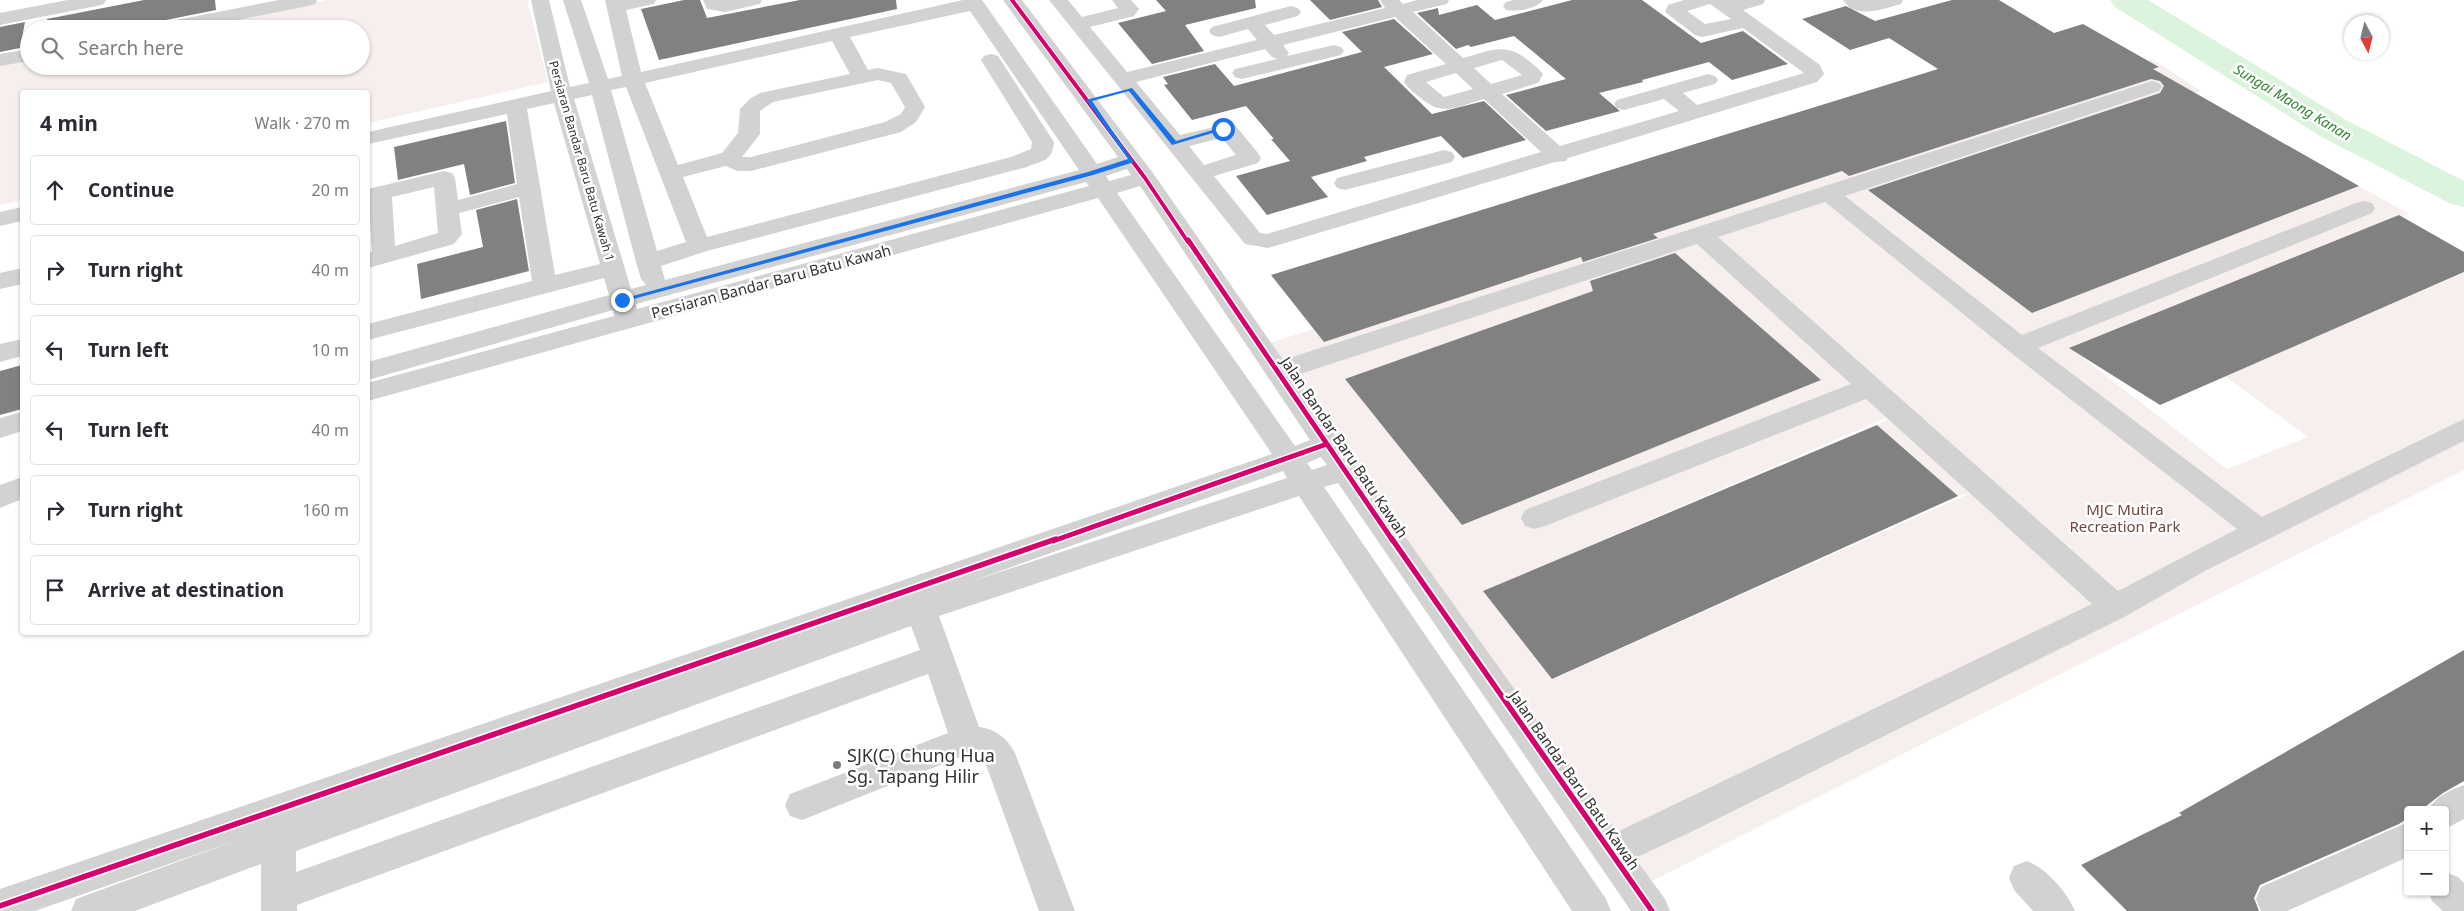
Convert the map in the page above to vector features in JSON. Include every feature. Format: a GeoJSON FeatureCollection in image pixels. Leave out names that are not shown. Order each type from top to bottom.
{"type":"FeatureCollection","features":[{"type":"Feature","properties":{"kind":"street"},"geometry":{"type":"LineString","coordinates":[[9,12],[96,0]]}},
{"type":"Feature","properties":{"kind":"street"},"geometry":{"type":"LineString","coordinates":[[205,0],[203,20],[308,0]]}},
{"type":"Feature","properties":{"kind":"street","name":"Persiaran Bandar Baru Batu Kawah 1"},"geometry":{"type":"LineString","coordinates":[[540,0],[562,95],[625,310]]}},
{"type":"Feature","properties":{"kind":"street"},"geometry":{"type":"LineString","coordinates":[[572,0],[600,87],[658,301]]}},
{"type":"Feature","properties":{"kind":"street"},"geometry":{"type":"LineString","coordinates":[[647,0],[615,3],[633,80],[699,246]]}},
{"type":"Feature","properties":{"kind":"street"},"geometry":{"type":"LineString","coordinates":[[712,0],[714,5],[725,6],[753,0]]}},
{"type":"Feature","properties":{"kind":"street","name":"Jalan Bandar Baru Batu Kawah"},"geometry":{"type":"LineString","coordinates":[[1012,0],[1072,80],[1112,88],[1138,169],[1279,371],[1344,470],[1652,911]]}},
{"type":"Feature","properties":{"kind":"street"},"geometry":{"type":"LineString","coordinates":[[1060,0],[1078,24],[1112,88],[1174,143],[1252,239],[1261,241],[1268,241],[1558,156],[1810,78],[1814,74],[1813,69],[1741,5],[1702,31],[1676,12],[1675,9],[1703,0]]}},
{"type":"Feature","properties":{"kind":"street"},"geometry":{"type":"LineString","coordinates":[[1078,24],[1127,12],[1129,9],[1121,0]]}},
{"type":"Feature","properties":{"kind":"street"},"geometry":{"type":"LineString","coordinates":[[1072,80],[1112,88],[1393,5],[1440,0]]}},
{"type":"Feature","properties":{"kind":"street"},"geometry":{"type":"LineString","coordinates":[[1513,6],[1534,0]]}},
{"type":"Feature","properties":{"kind":"street"},"geometry":{"type":"LineString","coordinates":[[1852,0],[1867,7],[1894,0]]}},
{"type":"Feature","properties":{"kind":"street"},"geometry":{"type":"LineString","coordinates":[[648,262],[699,246],[1019,162],[1042,153],[1043,142],[964,3]]}},
{"type":"Feature","properties":{"kind":"street"},"geometry":{"type":"LineString","coordinates":[[370,138],[838,34],[964,3]]}},
{"type":"Feature","properties":{"kind":"street"},"geometry":{"type":"LineString","coordinates":[[964,3],[1096,182],[1274,436],[1593,911]]}},
{"type":"Feature","properties":{"kind":"street"},"geometry":{"type":"LineString","coordinates":[[1393,5],[1558,156]]}},
{"type":"Feature","properties":{"kind":"street"},"geometry":{"type":"LineString","coordinates":[[1219,31],[1291,12]]}},
{"type":"Feature","properties":{"kind":"street"},"geometry":{"type":"LineString","coordinates":[[1252,22],[1287,62]]}},
{"type":"Feature","properties":{"kind":"street"},"geometry":{"type":"LineString","coordinates":[[838,34],[862,76]]}},
{"type":"Feature","properties":{"kind":"street"},"geometry":{"type":"LineString","coordinates":[[1242,73],[1334,51]]}},
{"type":"Feature","properties":{"kind":"street"},"geometry":{"type":"LineString","coordinates":[[1506,54],[1533,74],[1532,79],[1443,104],[1437,102],[1414,82],[1414,78],[1459,66],[1506,54]]}},
{"type":"Feature","properties":{"kind":"street"},"geometry":{"type":"LineString","coordinates":[[0,60],[20,57]]}},
{"type":"Feature","properties":{"kind":"street"},"geometry":{"type":"LineString","coordinates":[[671,173],[730,158],[749,134],[750,109],[767,97],[862,76],[884,74],[900,78],[915,107],[908,118],[893,127],[751,164],[737,164],[730,158]]}},
{"type":"Feature","properties":{"kind":"street"},"geometry":{"type":"LineString","coordinates":[[1624,104],[1708,80]]}},
{"type":"Feature","properties":{"kind":"street"},"geometry":{"type":"LineString","coordinates":[[1279,371],[1828,194],[2152,87]]}},
{"type":"Feature","properties":{"kind":"street"},"geometry":{"type":"LineString","coordinates":[[1668,91],[1694,114]]}},
{"type":"Feature","properties":{"kind":"street"},"geometry":{"type":"LineString","coordinates":[[516,106],[545,286]]}},
{"type":"Feature","properties":{"kind":"street"},"geometry":{"type":"LineString","coordinates":[[1174,143],[1227,130],[1250,158],[1200,174]]}},
{"type":"Feature","properties":{"kind":"street"},"geometry":{"type":"LineString","coordinates":[[1345,184],[1444,157]]}},
{"type":"Feature","properties":{"kind":"street","name":"Persiaran Bandar Baru Batu Kawah"},"geometry":{"type":"LineString","coordinates":[[370,371],[625,310],[1138,169]]}},
{"type":"Feature","properties":{"kind":"street"},"geometry":{"type":"LineString","coordinates":[[1394,170],[1416,197]]}},
{"type":"Feature","properties":{"kind":"street"},"geometry":{"type":"LineString","coordinates":[[444,178],[450,234],[446,239],[376,259],[374,194],[444,178]]}},
{"type":"Feature","properties":{"kind":"street"},"geometry":{"type":"LineString","coordinates":[[448,209],[529,188]]}},
{"type":"Feature","properties":{"kind":"street"},"geometry":{"type":"LineString","coordinates":[[1828,194],[2019,346],[2260,531]]}},
{"type":"Feature","properties":{"kind":"street"},"geometry":{"type":"LineString","coordinates":[[2019,346],[2364,208]]}},
{"type":"Feature","properties":{"kind":"street"},"geometry":{"type":"LineString","coordinates":[[0,218],[20,214]]}},
{"type":"Feature","properties":{"kind":"street"},"geometry":{"type":"LineString","coordinates":[[1700,234],[2115,607]]}},
{"type":"Feature","properties":{"kind":"street"},"geometry":{"type":"LineString","coordinates":[[370,331],[612,268]]}},
{"type":"Feature","properties":{"kind":"street"},"geometry":{"type":"LineString","coordinates":[[0,281],[20,276]]}},
{"type":"Feature","properties":{"kind":"street","name":"Persiaran Bandar Baru Batu Kawah"},"geometry":{"type":"LineString","coordinates":[[370,391],[625,310]]}},
{"type":"Feature","properties":{"kind":"street"},"geometry":{"type":"LineString","coordinates":[[0,353],[20,348]]}},
{"type":"Feature","properties":{"kind":"street"},"geometry":{"type":"LineString","coordinates":[[1536,518],[1870,387]]}},
{"type":"Feature","properties":{"kind":"street"},"geometry":{"type":"LineString","coordinates":[[0,428],[20,423]]}},
{"type":"Feature","properties":{"kind":"street"},"geometry":{"type":"LineString","coordinates":[[1610,852],[1679,821],[2115,607],[2260,531],[2464,429]]}},
{"type":"Feature","properties":{"kind":"street"},"geometry":{"type":"LineString","coordinates":[[89,911],[278,840],[921,610],[1297,472],[1327,444]]}},
{"type":"Feature","properties":{"kind":"street"},"geometry":{"type":"LineString","coordinates":[[0,906],[1297,472],[1344,470]]}},
{"type":"Feature","properties":{"kind":"street"},"geometry":{"type":"LineString","coordinates":[[921,610],[967,740]]}},
{"type":"Feature","properties":{"kind":"street"},"geometry":{"type":"LineString","coordinates":[[278,840],[279,903],[938,656]]}},
{"type":"Feature","properties":{"kind":"street"},"geometry":{"type":"LineString","coordinates":[[802,805],[967,740],[985,742],[998,753],[1057,911]]}},
{"type":"Feature","properties":{"kind":"street"},"geometry":{"type":"LineString","coordinates":[[2449,810],[2464,800]]}},
{"type":"Feature","properties":{"kind":"street"},"geometry":{"type":"LineString","coordinates":[[2274,899],[2404,846]]}},
{"type":"Feature","properties":{"kind":"street"},"geometry":{"type":"LineString","coordinates":[[2027,878],[2058,911]]}},
{"type":"Feature","properties":{"kind":"street"},"geometry":{"type":"LineString","coordinates":[[2449,893],[2464,906]]}},
{"type":"Feature","properties":{"kind":"green space"},"geometry":{"type":"Polygon","coordinates":[[[327,0],[527,0],[548,82],[370,123],[370,90],[20,90],[20,200],[0,205],[0,64],[20,61],[20,75],[370,75],[370,20],[226,20],[327,0]]]}},
{"type":"Feature","properties":{"kind":"green space","name":"MJC Mutira Recreation Park"},"geometry":{"type":"Polygon","coordinates":[[[2152,59],[2201,91],[1879,199],[2032,313],[2359,186],[2409,214],[2070,348],[2227,469],[2308,437],[2225,376],[2464,273],[2464,470],[1636,889],[1261,346],[2152,59]],[[1893,415],[1484,591],[1553,679],[1975,491],[1958,496],[1877,425],[1893,415]]]}},
{"type":"Feature","properties":{"kind":"building"},"geometry":{"type":"Polygon","coordinates":[[[144,0],[215,0],[216,10],[166,20],[47,19],[144,0]]]}},
{"type":"Feature","properties":{"kind":"building"},"geometry":{"type":"Polygon","coordinates":[[[684,0],[700,0],[707,18],[800,0],[896,0],[897,9],[659,60],[641,9],[684,0]]]}},
{"type":"Feature","properties":{"kind":"building"},"geometry":{"type":"Polygon","coordinates":[[[1156,0],[1255,0],[1256,8],[1185,25],[1204,51],[1152,64],[1118,23],[1166,11],[1156,0]]]}},
{"type":"Feature","properties":{"kind":"building"},"geometry":{"type":"Polygon","coordinates":[[[1310,0],[1378,0],[1382,7],[1330,20],[1310,0]]]}},
{"type":"Feature","properties":{"kind":"building"},"geometry":{"type":"Polygon","coordinates":[[[1572,0],[1642,0],[1701,43],[1743,31],[1788,64],[1732,80],[1709,62],[1642,80],[1643,82],[1599,93],[1620,111],[1546,131],[1506,95],[1566,79],[1514,36],[1456,49],[1417,13],[1438,8],[1439,15],[1477,5],[1495,20],[1572,0]]]}},
{"type":"Feature","properties":{"kind":"building"},"geometry":{"type":"Polygon","coordinates":[[[1952,0],[1999,0],[2054,33],[2083,24],[2159,67],[2153,69],[2359,186],[2032,313],[1868,190],[2160,93],[2164,86],[2160,81],[2151,79],[1849,176],[1842,171],[1653,234],[1658,238],[1583,262],[1581,257],[1324,342],[1271,275],[1938,69],[1889,38],[1850,50],[1802,19],[1846,6],[1875,21],[1952,0]]]}},
{"type":"Feature","properties":{"kind":"building"},"geometry":{"type":"Polygon","coordinates":[[[1394,19],[1433,54],[1384,67],[1432,114],[1484,101],[1526,140],[1463,158],[1441,136],[1364,157],[1367,161],[1311,177],[1328,197],[1267,215],[1236,176],[1290,161],[1271,139],[1274,139],[1246,106],[1192,120],[1164,85],[1168,84],[1163,77],[1215,64],[1234,86],[1362,52],[1342,32],[1394,19]]]}},
{"type":"Feature","properties":{"kind":"building"},"geometry":{"type":"Polygon","coordinates":[[[20,23],[20,48],[0,52],[0,27],[20,23]]]}},
{"type":"Feature","properties":{"kind":"building"},"geometry":{"type":"Polygon","coordinates":[[[506,121],[515,183],[470,195],[464,164],[398,180],[394,147],[506,121]]]}},
{"type":"Feature","properties":{"kind":"building"},"geometry":{"type":"Polygon","coordinates":[[[517,199],[529,271],[421,299],[417,264],[483,247],[476,210],[517,199]]]}},
{"type":"Feature","properties":{"kind":"building"},"geometry":{"type":"Polygon","coordinates":[[[2399,215],[2464,252],[2464,272],[2160,405],[2069,348],[2399,215]]]}},
{"type":"Feature","properties":{"kind":"building"},"geometry":{"type":"Polygon","coordinates":[[[1675,253],[1821,380],[1462,525],[1345,379],[1593,291],[1590,281],[1675,253]]]}},
{"type":"Feature","properties":{"kind":"building"},"geometry":{"type":"Polygon","coordinates":[[[20,366],[20,410],[0,415],[0,371],[20,366]]]}},
{"type":"Feature","properties":{"kind":"building"},"geometry":{"type":"Polygon","coordinates":[[[1877,425],[1958,496],[1552,679],[1483,591],[1877,425]]]}},
{"type":"Feature","properties":{"kind":"building"},"geometry":{"type":"Polygon","coordinates":[[[2464,650],[2464,781],[2443,793],[2426,806],[2404,806],[2404,821],[2399,824],[2260,885],[2254,898],[2259,911],[2127,911],[2081,865],[2182,815],[2179,813],[2464,650]]]}},
{"type":"Feature","properties":{"kind":"waterway","name":"Sungai Maong Kanan"},"geometry":{"type":"LineString","coordinates":[[2126,0],[2333,128],[2464,196]]}},
{"type":"Feature","properties":{"kind":"cycle path"},"geometry":{"type":"LineString","coordinates":[[1012,0],[1145,178],[1406,560],[1652,911]]}},
{"type":"Feature","properties":{"kind":"cycle path"},"geometry":{"type":"LineString","coordinates":[[0,906],[1327,444]]}},
{"type":"Feature","properties":{"kind":"place","name":"SJK(C) Chung Hua Sg. Tapang Hilir"},"geometry":{"type":"Point","coordinates":[837,765]}},
{"type":"Feature","properties":{"kind":"route"},"geometry":{"type":"LineString","coordinates":[[622,300],[1090,174],[1132,160],[1089,100],[1130,89],[1174,143],[1223,129]]}}]}
